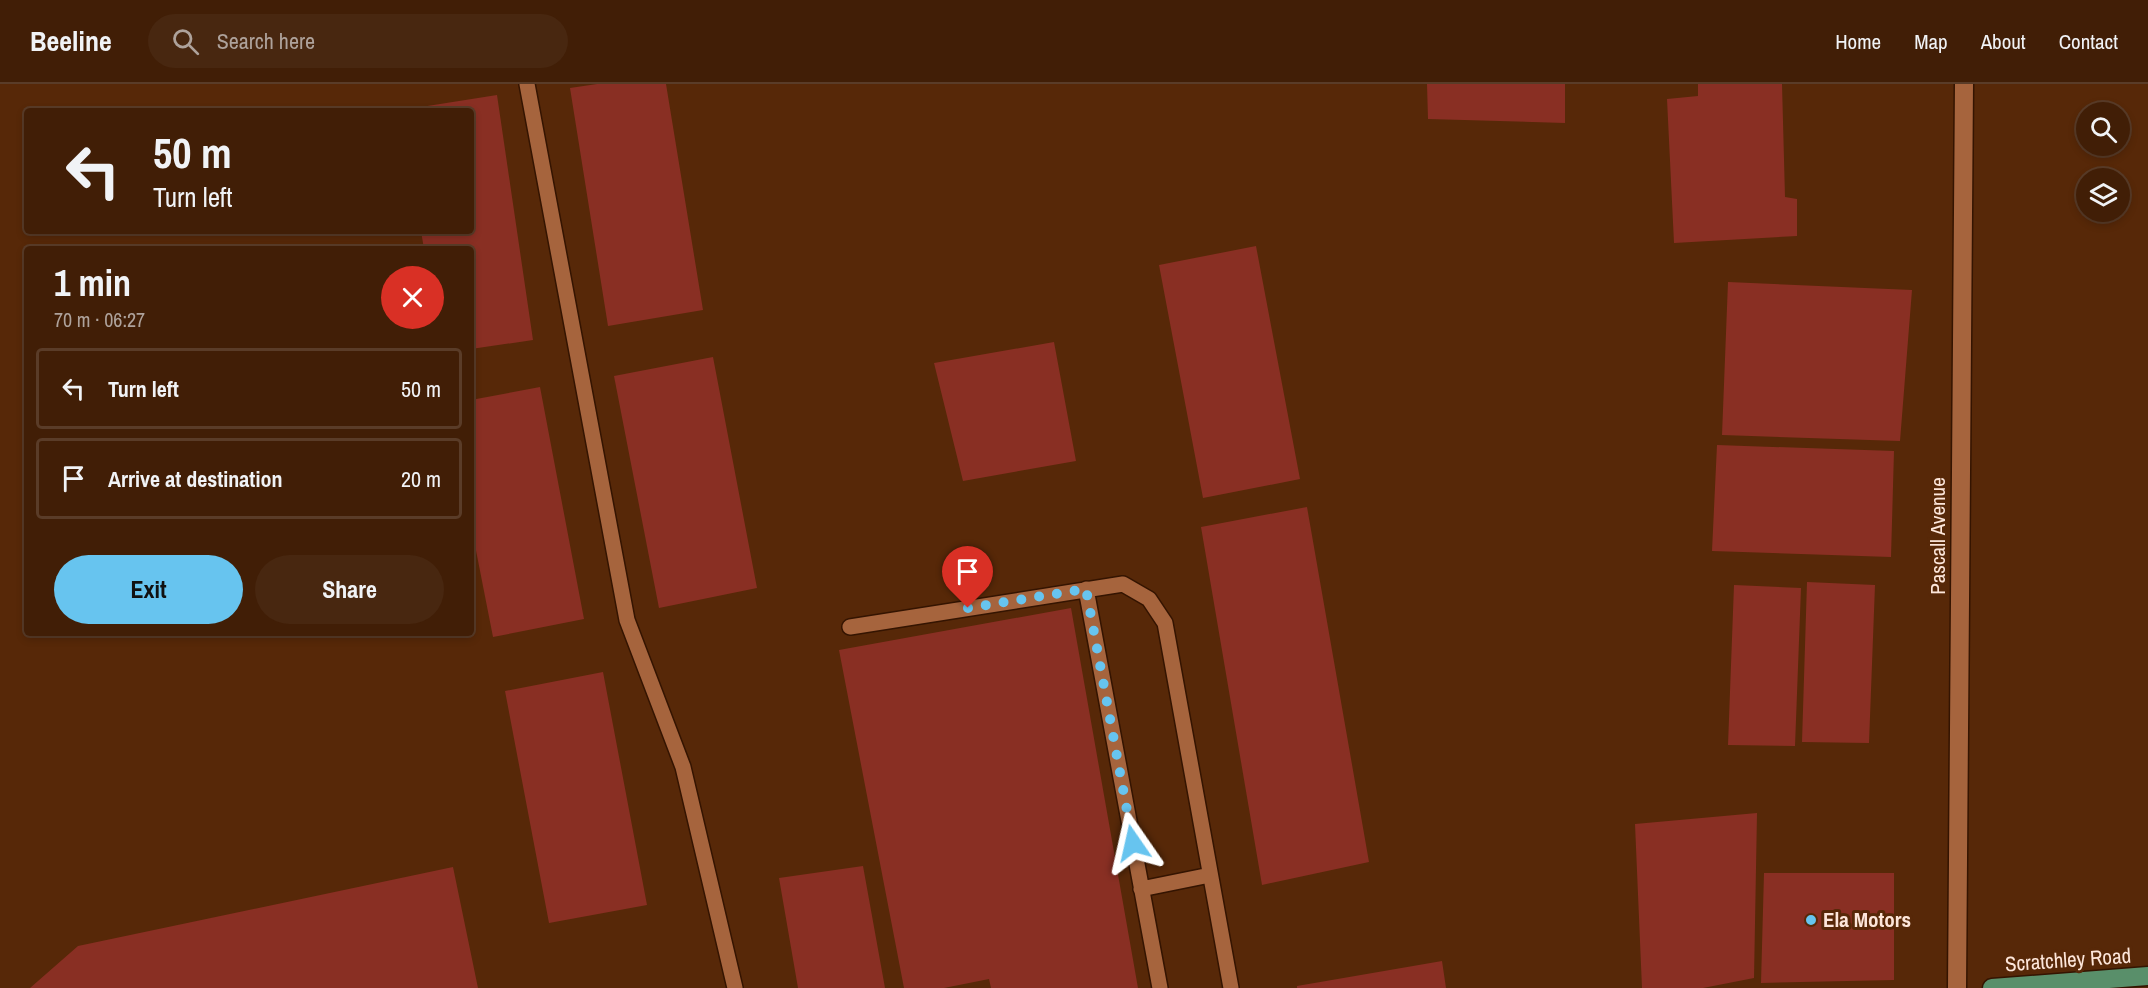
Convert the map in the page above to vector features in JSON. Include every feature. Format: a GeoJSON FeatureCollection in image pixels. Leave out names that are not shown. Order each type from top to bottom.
{"type":"FeatureCollection","features":[{"type":"Feature","properties":{"kind":"main road","name":"Scratchley Road"},"geometry":{"type":"LineString","coordinates":[[1992,988],[2148,976]]}},
{"type":"Feature","properties":{"kind":"street","name":"Pascall Avenue"},"geometry":{"type":"LineString","coordinates":[[1958,988],[1964,84]]}},
{"type":"Feature","properties":{"kind":"lane"},"geometry":{"type":"LineString","coordinates":[[527,84],[627,620],[683,767],[735,988]]}},
{"type":"Feature","properties":{"kind":"lane"},"geometry":{"type":"LineString","coordinates":[[850,627],[1123,584],[1149,599],[1165,623],[1231,988]]}},
{"type":"Feature","properties":{"kind":"lane"},"geometry":{"type":"LineString","coordinates":[[1086,589],[1160,988]]}},
{"type":"Feature","properties":{"kind":"lane"},"geometry":{"type":"LineString","coordinates":[[1141,889],[1210,875]]}},
{"type":"Feature","properties":{"kind":"building"},"geometry":{"type":"Polygon","coordinates":[[[597,84],[666,84],[703,310],[608,326],[570,88],[597,84]]]}},
{"type":"Feature","properties":{"kind":"building"},"geometry":{"type":"Polygon","coordinates":[[[1427,84],[1565,84],[1565,123],[1428,119],[1427,84]]]}},
{"type":"Feature","properties":{"kind":"building"},"geometry":{"type":"Polygon","coordinates":[[[1698,84],[1782,84],[1785,197],[1797,199],[1797,236],[1674,243],[1667,99],[1698,96],[1698,84]]]}},
{"type":"Feature","properties":{"kind":"building"},"geometry":{"type":"Polygon","coordinates":[[[497,95],[533,340],[474,349],[474,246],[424,246],[422,234],[474,234],[474,108],[415,108],[497,95]]]}},
{"type":"Feature","properties":{"kind":"building"},"geometry":{"type":"Polygon","coordinates":[[[1256,246],[1300,479],[1203,498],[1159,265],[1256,246]]]}},
{"type":"Feature","properties":{"kind":"building"},"geometry":{"type":"Polygon","coordinates":[[[1728,282],[1912,290],[1900,441],[1722,435],[1728,282]]]}},
{"type":"Feature","properties":{"kind":"building"},"geometry":{"type":"Polygon","coordinates":[[[1054,342],[1076,461],[963,481],[934,363],[1054,342]]]}},
{"type":"Feature","properties":{"kind":"building"},"geometry":{"type":"Polygon","coordinates":[[[713,357],[757,588],[659,608],[614,376],[713,357]]]}},
{"type":"Feature","properties":{"kind":"building"},"geometry":{"type":"Polygon","coordinates":[[[540,387],[584,619],[493,637],[474,540],[474,399],[540,387]]]}},
{"type":"Feature","properties":{"kind":"building"},"geometry":{"type":"Polygon","coordinates":[[[1717,445],[1894,451],[1891,557],[1712,551],[1717,445]]]}},
{"type":"Feature","properties":{"kind":"building"},"geometry":{"type":"Polygon","coordinates":[[[1307,507],[1369,862],[1262,885],[1201,527],[1307,507]]]}},
{"type":"Feature","properties":{"kind":"building"},"geometry":{"type":"Polygon","coordinates":[[[1807,582],[1875,585],[1869,743],[1802,742],[1807,582]]]}},
{"type":"Feature","properties":{"kind":"building"},"geometry":{"type":"Polygon","coordinates":[[[1734,585],[1801,588],[1795,746],[1728,745],[1734,585]]]}},
{"type":"Feature","properties":{"kind":"building"},"geometry":{"type":"Polygon","coordinates":[[[1071,608],[1138,988],[991,988],[989,979],[944,988],[904,988],[839,650],[1071,608]]]}},
{"type":"Feature","properties":{"kind":"building"},"geometry":{"type":"Polygon","coordinates":[[[603,672],[647,905],[549,923],[505,691],[603,672]]]}},
{"type":"Feature","properties":{"kind":"building"},"geometry":{"type":"Polygon","coordinates":[[[1757,813],[1754,978],[1703,988],[1642,988],[1635,824],[1757,813]]]}},
{"type":"Feature","properties":{"kind":"building"},"geometry":{"type":"Polygon","coordinates":[[[863,866],[885,988],[798,988],[779,878],[863,866]]]}},
{"type":"Feature","properties":{"kind":"building"},"geometry":{"type":"Polygon","coordinates":[[[453,867],[478,988],[30,988],[78,946],[453,867]]]}},
{"type":"Feature","properties":{"kind":"building"},"geometry":{"type":"Polygon","coordinates":[[[1764,873],[1894,873],[1894,980],[1761,983],[1764,873]]]}},
{"type":"Feature","properties":{"kind":"building"},"geometry":{"type":"Polygon","coordinates":[[[1442,961],[1446,988],[1297,988],[1297,986],[1442,961]]]}},
{"type":"Feature","properties":{"kind":"place","name":"Ela Motors"},"geometry":{"type":"Point","coordinates":[1811,920]}},
{"type":"Feature","properties":{"kind":"route"},"geometry":{"type":"LineString","coordinates":[[968,608],[1086,589],[1133,843]]}}]}
